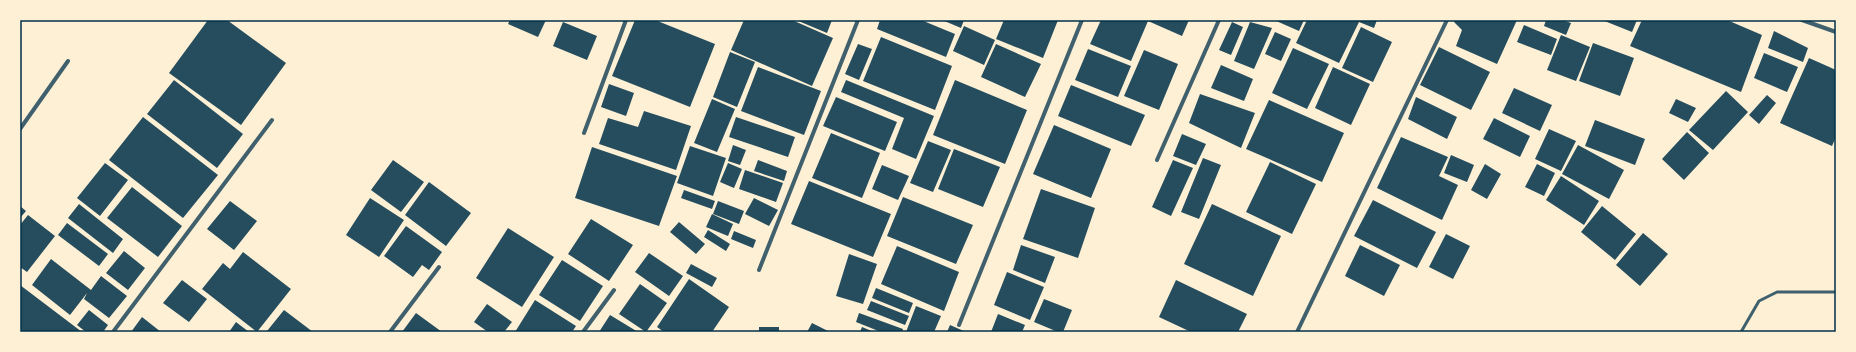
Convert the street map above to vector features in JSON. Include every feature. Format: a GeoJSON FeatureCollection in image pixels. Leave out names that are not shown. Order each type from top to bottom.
{"type":"FeatureCollection","features":[{"type":"Feature","properties":{"kind":"street"},"geometry":{"type":"LineString","coordinates":[[584,133],[626,20]]}},
{"type":"Feature","properties":{"kind":"street"},"geometry":{"type":"LineString","coordinates":[[759,270],[858,20]]}},
{"type":"Feature","properties":{"kind":"street"},"geometry":{"type":"LineString","coordinates":[[960,325],[1082,20]]}},
{"type":"Feature","properties":{"kind":"street"},"geometry":{"type":"LineString","coordinates":[[1157,160],[1219,20]]}},
{"type":"Feature","properties":{"kind":"street"},"geometry":{"type":"LineString","coordinates":[[1297,332],[1447,20]]}},
{"type":"Feature","properties":{"kind":"street"},"geometry":{"type":"LineString","coordinates":[[1802,20],[1836,32]]}},
{"type":"Feature","properties":{"kind":"street"},"geometry":{"type":"LineString","coordinates":[[20,129],[68,61]]}},
{"type":"Feature","properties":{"kind":"street"},"geometry":{"type":"LineString","coordinates":[[113,332],[272,120]]}},
{"type":"Feature","properties":{"kind":"street"},"geometry":{"type":"LineString","coordinates":[[390,332],[439,267]]}},
{"type":"Feature","properties":{"kind":"street"},"geometry":{"type":"LineString","coordinates":[[583,332],[614,290]]}},
{"type":"Feature","properties":{"kind":"lane"},"geometry":{"type":"LineString","coordinates":[[1741,332],[1759,301],[1777,292],[1836,292]]}},
{"type":"Feature","properties":{"kind":"building"},"geometry":{"type":"Polygon","coordinates":[[[208,20],[227,20],[286,63],[241,125],[169,73],[208,20]]]}},
{"type":"Feature","properties":{"kind":"building"},"geometry":{"type":"Polygon","coordinates":[[[510,20],[546,20],[538,37],[508,24],[510,20]]]}},
{"type":"Feature","properties":{"kind":"building"},"geometry":{"type":"Polygon","coordinates":[[[635,20],[655,20],[715,44],[690,107],[612,76],[635,20]]]}},
{"type":"Feature","properties":{"kind":"building"},"geometry":{"type":"Polygon","coordinates":[[[744,20],[792,20],[833,38],[812,86],[731,50],[744,20]]]}},
{"type":"Feature","properties":{"kind":"building"},"geometry":{"type":"Polygon","coordinates":[[[796,20],[832,20],[827,33],[796,20]]]}},
{"type":"Feature","properties":{"kind":"building"},"geometry":{"type":"Polygon","coordinates":[[[880,20],[921,20],[955,34],[946,57],[877,29],[880,20]]]}},
{"type":"Feature","properties":{"kind":"building"},"geometry":{"type":"Polygon","coordinates":[[[942,20],[964,20],[961,28],[942,20]]]}},
{"type":"Feature","properties":{"kind":"building"},"geometry":{"type":"Polygon","coordinates":[[[1004,20],[1058,20],[1043,58],[996,39],[1004,20]]]}},
{"type":"Feature","properties":{"kind":"building"},"geometry":{"type":"Polygon","coordinates":[[[1101,20],[1189,20],[1182,36],[1148,21],[1131,61],[1090,44],[1101,20]]]}},
{"type":"Feature","properties":{"kind":"building"},"geometry":{"type":"Polygon","coordinates":[[[1274,20],[1304,20],[1299,31],[1274,20]]]}},
{"type":"Feature","properties":{"kind":"building"},"geometry":{"type":"Polygon","coordinates":[[[1307,20],[1377,20],[1374,28],[1359,22],[1339,63],[1296,43],[1307,20]]]}},
{"type":"Feature","properties":{"kind":"building"},"geometry":{"type":"Polygon","coordinates":[[[1455,20],[1517,20],[1497,64],[1456,46],[1462,30],[1454,22],[1455,20]]]}},
{"type":"Feature","properties":{"kind":"building"},"geometry":{"type":"Polygon","coordinates":[[[1546,20],[1562,20],[1571,23],[1566,35],[1544,26],[1546,20]]]}},
{"type":"Feature","properties":{"kind":"building"},"geometry":{"type":"Polygon","coordinates":[[[1602,20],[1637,20],[1632,32],[1602,20]]]}},
{"type":"Feature","properties":{"kind":"building"},"geometry":{"type":"Polygon","coordinates":[[[1642,20],[1727,20],[1762,35],[1741,92],[1630,46],[1642,20]]]}},
{"type":"Feature","properties":{"kind":"building"},"geometry":{"type":"Polygon","coordinates":[[[563,22],[597,36],[587,60],[553,46],[563,22]]]}},
{"type":"Feature","properties":{"kind":"building"},"geometry":{"type":"Polygon","coordinates":[[[1232,22],[1243,27],[1231,55],[1219,50],[1232,22]]]}},
{"type":"Feature","properties":{"kind":"building"},"geometry":{"type":"Polygon","coordinates":[[[1250,22],[1272,28],[1254,69],[1234,61],[1250,22]]]}},
{"type":"Feature","properties":{"kind":"building"},"geometry":{"type":"Polygon","coordinates":[[[1524,25],[1557,39],[1551,55],[1517,42],[1524,25]]]}},
{"type":"Feature","properties":{"kind":"building"},"geometry":{"type":"Polygon","coordinates":[[[964,26],[995,40],[984,65],[953,51],[964,26]]]}},
{"type":"Feature","properties":{"kind":"building"},"geometry":{"type":"Polygon","coordinates":[[[1361,27],[1392,42],[1373,82],[1342,68],[1361,27]]]}},
{"type":"Feature","properties":{"kind":"building"},"geometry":{"type":"Polygon","coordinates":[[[1774,31],[1808,48],[1803,62],[1768,48],[1774,31]]]}},
{"type":"Feature","properties":{"kind":"building"},"geometry":{"type":"Polygon","coordinates":[[[1275,32],[1291,39],[1281,61],[1265,54],[1275,32]]]}},
{"type":"Feature","properties":{"kind":"building"},"geometry":{"type":"Polygon","coordinates":[[[1561,35],[1590,47],[1576,81],[1547,70],[1561,35]]]}},
{"type":"Feature","properties":{"kind":"building"},"geometry":{"type":"Polygon","coordinates":[[[881,37],[952,66],[935,110],[863,81],[881,37]]]}},
{"type":"Feature","properties":{"kind":"building"},"geometry":{"type":"Polygon","coordinates":[[[1593,43],[1634,58],[1620,96],[1579,81],[1593,43]]]}},
{"type":"Feature","properties":{"kind":"building"},"geometry":{"type":"Polygon","coordinates":[[[858,44],[872,49],[859,80],[845,74],[858,44]]]}},
{"type":"Feature","properties":{"kind":"building"},"geometry":{"type":"Polygon","coordinates":[[[996,44],[1041,64],[1025,97],[981,77],[996,44]]]}},
{"type":"Feature","properties":{"kind":"building"},"geometry":{"type":"Polygon","coordinates":[[[1439,47],[1490,72],[1471,110],[1420,85],[1439,47]]]}},
{"type":"Feature","properties":{"kind":"building"},"geometry":{"type":"Polygon","coordinates":[[[1293,48],[1329,64],[1307,109],[1272,93],[1293,48]]]}},
{"type":"Feature","properties":{"kind":"building"},"geometry":{"type":"Polygon","coordinates":[[[1088,49],[1131,66],[1118,97],[1075,80],[1088,49]]]}},
{"type":"Feature","properties":{"kind":"building"},"geometry":{"type":"Polygon","coordinates":[[[1144,50],[1178,64],[1159,110],[1124,96],[1144,50]]]}},
{"type":"Feature","properties":{"kind":"building"},"geometry":{"type":"Polygon","coordinates":[[[730,52],[755,62],[737,107],[713,97],[730,52]]]}},
{"type":"Feature","properties":{"kind":"building"},"geometry":{"type":"Polygon","coordinates":[[[1764,53],[1798,67],[1787,92],[1754,78],[1764,53]]]}},
{"type":"Feature","properties":{"kind":"building"},"geometry":{"type":"Polygon","coordinates":[[[1809,58],[1836,70],[1836,137],[1832,146],[1780,123],[1809,58]]]}},
{"type":"Feature","properties":{"kind":"building"},"geometry":{"type":"Polygon","coordinates":[[[1221,65],[1253,79],[1244,101],[1211,88],[1221,65]]]}},
{"type":"Feature","properties":{"kind":"building"},"geometry":{"type":"Polygon","coordinates":[[[758,67],[821,91],[804,135],[741,111],[758,67]]]}},
{"type":"Feature","properties":{"kind":"building"},"geometry":{"type":"Polygon","coordinates":[[[1333,67],[1370,84],[1351,125],[1315,108],[1333,67]]]}},
{"type":"Feature","properties":{"kind":"building"},"geometry":{"type":"Polygon","coordinates":[[[174,80],[243,134],[217,168],[147,114],[174,80]]]}},
{"type":"Feature","properties":{"kind":"building"},"geometry":{"type":"Polygon","coordinates":[[[846,80],[934,116],[916,159],[892,149],[904,118],[841,92],[846,80]]]}},
{"type":"Feature","properties":{"kind":"building"},"geometry":{"type":"Polygon","coordinates":[[[955,80],[1027,110],[1005,164],[933,135],[955,80]]]}},
{"type":"Feature","properties":{"kind":"building"},"geometry":{"type":"Polygon","coordinates":[[[609,84],[634,93],[626,116],[601,107],[609,84]]]}},
{"type":"Feature","properties":{"kind":"building"},"geometry":{"type":"Polygon","coordinates":[[[1071,85],[1145,115],[1131,146],[1058,116],[1071,85]]]}},
{"type":"Feature","properties":{"kind":"building"},"geometry":{"type":"Polygon","coordinates":[[[1514,88],[1552,105],[1540,131],[1502,113],[1514,88]]]}},
{"type":"Feature","properties":{"kind":"building"},"geometry":{"type":"Polygon","coordinates":[[[1726,91],[1748,112],[1713,150],[1689,130],[1726,91]]]}},
{"type":"Feature","properties":{"kind":"building"},"geometry":{"type":"Polygon","coordinates":[[[1200,94],[1255,113],[1241,148],[1189,123],[1200,94]]]}},
{"type":"Feature","properties":{"kind":"building"},"geometry":{"type":"Polygon","coordinates":[[[1767,95],[1776,103],[1759,124],[1749,115],[1767,95]]]}},
{"type":"Feature","properties":{"kind":"building"},"geometry":{"type":"Polygon","coordinates":[[[836,97],[897,122],[885,151],[823,126],[836,97]]]}},
{"type":"Feature","properties":{"kind":"building"},"geometry":{"type":"Polygon","coordinates":[[[1416,97],[1457,117],[1447,139],[1408,119],[1416,97]]]}},
{"type":"Feature","properties":{"kind":"building"},"geometry":{"type":"Polygon","coordinates":[[[712,99],[735,109],[717,152],[694,143],[712,99]]]}},
{"type":"Feature","properties":{"kind":"building"},"geometry":{"type":"Polygon","coordinates":[[[1676,99],[1696,108],[1688,122],[1669,113],[1676,99]]]}},
{"type":"Feature","properties":{"kind":"building"},"geometry":{"type":"Polygon","coordinates":[[[1269,100],[1344,133],[1322,182],[1246,149],[1269,100]]]}},
{"type":"Feature","properties":{"kind":"building"},"geometry":{"type":"Polygon","coordinates":[[[644,111],[691,126],[676,170],[599,144],[608,118],[638,127],[644,111]]]}},
{"type":"Feature","properties":{"kind":"building"},"geometry":{"type":"Polygon","coordinates":[[[143,117],[218,175],[183,218],[109,160],[143,117]]]}},
{"type":"Feature","properties":{"kind":"building"},"geometry":{"type":"Polygon","coordinates":[[[736,117],[795,137],[788,157],[729,137],[736,117]]]}},
{"type":"Feature","properties":{"kind":"building"},"geometry":{"type":"Polygon","coordinates":[[[1494,118],[1530,136],[1520,157],[1483,139],[1494,118]]]}},
{"type":"Feature","properties":{"kind":"building"},"geometry":{"type":"Polygon","coordinates":[[[1595,120],[1645,139],[1635,165],[1585,146],[1595,120]]]}},
{"type":"Feature","properties":{"kind":"building"},"geometry":{"type":"Polygon","coordinates":[[[1054,125],[1111,149],[1091,198],[1033,174],[1054,125]]]}},
{"type":"Feature","properties":{"kind":"building"},"geometry":{"type":"Polygon","coordinates":[[[1549,129],[1576,141],[1561,171],[1535,159],[1549,129]]]}},
{"type":"Feature","properties":{"kind":"building"},"geometry":{"type":"Polygon","coordinates":[[[1687,132],[1709,153],[1684,180],[1662,159],[1687,132]]]}},
{"type":"Feature","properties":{"kind":"building"},"geometry":{"type":"Polygon","coordinates":[[[831,133],[880,153],[862,198],[812,178],[831,133]]]}},
{"type":"Feature","properties":{"kind":"building"},"geometry":{"type":"Polygon","coordinates":[[[1182,134],[1206,144],[1196,165],[1173,156],[1182,134]]]}},
{"type":"Feature","properties":{"kind":"building"},"geometry":{"type":"Polygon","coordinates":[[[1401,137],[1448,157],[1439,176],[1458,185],[1442,220],[1377,188],[1401,137]]]}},
{"type":"Feature","properties":{"kind":"building"},"geometry":{"type":"Polygon","coordinates":[[[928,141],[951,150],[933,192],[910,183],[928,141]]]}},
{"type":"Feature","properties":{"kind":"building"},"geometry":{"type":"Polygon","coordinates":[[[733,145],[746,150],[740,165],[728,161],[733,145]]]}},
{"type":"Feature","properties":{"kind":"building"},"geometry":{"type":"Polygon","coordinates":[[[1578,145],[1624,170],[1609,199],[1562,174],[1578,145]]]}},
{"type":"Feature","properties":{"kind":"building"},"geometry":{"type":"Polygon","coordinates":[[[690,146],[726,158],[713,196],[677,183],[690,146]]]}},
{"type":"Feature","properties":{"kind":"building"},"geometry":{"type":"Polygon","coordinates":[[[592,147],[677,176],[659,226],[575,198],[592,147]]]}},
{"type":"Feature","properties":{"kind":"building"},"geometry":{"type":"Polygon","coordinates":[[[954,149],[1000,167],[983,207],[938,189],[954,149]]]}},
{"type":"Feature","properties":{"kind":"building"},"geometry":{"type":"Polygon","coordinates":[[[1451,155],[1474,165],[1467,182],[1444,173],[1451,155]]]}},
{"type":"Feature","properties":{"kind":"building"},"geometry":{"type":"Polygon","coordinates":[[[1203,158],[1221,165],[1199,219],[1181,212],[1203,158]]]}},
{"type":"Feature","properties":{"kind":"building"},"geometry":{"type":"Polygon","coordinates":[[[393,160],[424,182],[401,212],[371,190],[393,160]]]}},
{"type":"Feature","properties":{"kind":"building"},"geometry":{"type":"Polygon","coordinates":[[[758,160],[787,171],[784,181],[754,171],[758,160]]]}},
{"type":"Feature","properties":{"kind":"building"},"geometry":{"type":"Polygon","coordinates":[[[1173,160],[1193,168],[1171,216],[1152,207],[1173,160]]]}},
{"type":"Feature","properties":{"kind":"building"},"geometry":{"type":"Polygon","coordinates":[[[1270,162],[1316,184],[1292,234],[1246,212],[1270,162]]]}},
{"type":"Feature","properties":{"kind":"building"},"geometry":{"type":"Polygon","coordinates":[[[105,163],[128,180],[100,216],[77,198],[105,163]]]}},
{"type":"Feature","properties":{"kind":"building"},"geometry":{"type":"Polygon","coordinates":[[[728,163],[742,169],[734,188],[720,182],[728,163]]]}},
{"type":"Feature","properties":{"kind":"building"},"geometry":{"type":"Polygon","coordinates":[[[1485,164],[1501,174],[1487,199],[1471,190],[1485,164]]]}},
{"type":"Feature","properties":{"kind":"building"},"geometry":{"type":"Polygon","coordinates":[[[1537,164],[1555,173],[1544,196],[1525,187],[1537,164]]]}},
{"type":"Feature","properties":{"kind":"building"},"geometry":{"type":"Polygon","coordinates":[[[882,165],[909,176],[898,200],[872,189],[882,165]]]}},
{"type":"Feature","properties":{"kind":"building"},"geometry":{"type":"Polygon","coordinates":[[[745,170],[783,183],[776,202],[739,189],[745,170]]]}},
{"type":"Feature","properties":{"kind":"building"},"geometry":{"type":"Polygon","coordinates":[[[1561,176],[1599,201],[1584,225],[1546,200],[1561,176]]]}},
{"type":"Feature","properties":{"kind":"building"},"geometry":{"type":"Polygon","coordinates":[[[809,181],[891,214],[873,257],[791,224],[809,181]]]}},
{"type":"Feature","properties":{"kind":"building"},"geometry":{"type":"Polygon","coordinates":[[[429,182],[471,213],[446,246],[405,215],[429,182]]]}},
{"type":"Feature","properties":{"kind":"building"},"geometry":{"type":"Polygon","coordinates":[[[132,187],[182,226],[158,257],[107,218],[132,187]]]}},
{"type":"Feature","properties":{"kind":"building"},"geometry":{"type":"Polygon","coordinates":[[[1041,189],[1095,208],[1078,258],[1023,239],[1041,189]]]}},
{"type":"Feature","properties":{"kind":"building"},"geometry":{"type":"Polygon","coordinates":[[[684,190],[715,201],[712,209],[681,198],[684,190]]]}},
{"type":"Feature","properties":{"kind":"building"},"geometry":{"type":"Polygon","coordinates":[[[903,197],[973,225],[956,264],[887,236],[903,197]]]}},
{"type":"Feature","properties":{"kind":"building"},"geometry":{"type":"Polygon","coordinates":[[[370,198],[404,220],[379,257],[346,235],[370,198]]]}},
{"type":"Feature","properties":{"kind":"building"},"geometry":{"type":"Polygon","coordinates":[[[754,198],[778,210],[769,226],[745,214],[754,198]]]}},
{"type":"Feature","properties":{"kind":"building"},"geometry":{"type":"Polygon","coordinates":[[[1373,200],[1436,232],[1417,268],[1354,236],[1373,200]]]}},
{"type":"Feature","properties":{"kind":"building"},"geometry":{"type":"Polygon","coordinates":[[[230,201],[257,221],[234,250],[207,229],[230,201]]]}},
{"type":"Feature","properties":{"kind":"building"},"geometry":{"type":"Polygon","coordinates":[[[718,201],[744,211],[739,224],[713,214],[718,201]]]}},
{"type":"Feature","properties":{"kind":"building"},"geometry":{"type":"Polygon","coordinates":[[[79,204],[123,239],[113,253],[68,218],[79,204]]]}},
{"type":"Feature","properties":{"kind":"building"},"geometry":{"type":"Polygon","coordinates":[[[1212,204],[1281,236],[1253,296],[1184,264],[1212,204]]]}},
{"type":"Feature","properties":{"kind":"building"},"geometry":{"type":"Polygon","coordinates":[[[20,206],[26,211],[20,218],[20,206]]]}},
{"type":"Feature","properties":{"kind":"building"},"geometry":{"type":"Polygon","coordinates":[[[1602,206],[1636,234],[1615,260],[1581,232],[1602,206]]]}},
{"type":"Feature","properties":{"kind":"building"},"geometry":{"type":"Polygon","coordinates":[[[712,214],[733,224],[728,236],[706,227],[712,214]]]}},
{"type":"Feature","properties":{"kind":"building"},"geometry":{"type":"Polygon","coordinates":[[[28,215],[55,236],[27,272],[20,267],[20,225],[28,215]]]}},
{"type":"Feature","properties":{"kind":"building"},"geometry":{"type":"Polygon","coordinates":[[[591,219],[633,245],[609,281],[568,254],[591,219]]]}},
{"type":"Feature","properties":{"kind":"building"},"geometry":{"type":"Polygon","coordinates":[[[679,222],[705,244],[696,254],[670,232],[679,222]]]}},
{"type":"Feature","properties":{"kind":"building"},"geometry":{"type":"Polygon","coordinates":[[[67,223],[108,254],[99,266],[58,235],[67,223]]]}},
{"type":"Feature","properties":{"kind":"building"},"geometry":{"type":"Polygon","coordinates":[[[406,226],[442,252],[429,270],[422,265],[413,277],[384,256],[406,226]]]}},
{"type":"Feature","properties":{"kind":"building"},"geometry":{"type":"Polygon","coordinates":[[[508,228],[554,257],[522,307],[476,278],[508,228]]]}},
{"type":"Feature","properties":{"kind":"building"},"geometry":{"type":"Polygon","coordinates":[[[708,230],[730,244],[726,251],[704,237],[708,230]]]}},
{"type":"Feature","properties":{"kind":"building"},"geometry":{"type":"Polygon","coordinates":[[[734,231],[756,240],[753,248],[731,239],[734,231]]]}},
{"type":"Feature","properties":{"kind":"building"},"geometry":{"type":"Polygon","coordinates":[[[1643,233],[1668,254],[1640,286],[1616,265],[1643,233]]]}},
{"type":"Feature","properties":{"kind":"building"},"geometry":{"type":"Polygon","coordinates":[[[1446,234],[1470,246],[1453,279],[1429,267],[1446,234]]]}},
{"type":"Feature","properties":{"kind":"building"},"geometry":{"type":"Polygon","coordinates":[[[1021,245],[1055,257],[1045,283],[1013,270],[1021,245]]]}},
{"type":"Feature","properties":{"kind":"building"},"geometry":{"type":"Polygon","coordinates":[[[1360,245],[1400,265],[1384,296],[1345,276],[1360,245]]]}},
{"type":"Feature","properties":{"kind":"building"},"geometry":{"type":"Polygon","coordinates":[[[897,246],[959,272],[944,311],[881,284],[897,246]]]}},
{"type":"Feature","properties":{"kind":"building"},"geometry":{"type":"Polygon","coordinates":[[[124,251],[145,268],[128,290],[106,273],[124,251]]]}},
{"type":"Feature","properties":{"kind":"building"},"geometry":{"type":"Polygon","coordinates":[[[243,252],[291,289],[257,332],[202,289],[223,263],[230,269],[243,252]]]}},
{"type":"Feature","properties":{"kind":"building"},"geometry":{"type":"Polygon","coordinates":[[[649,253],[683,276],[669,296],[635,272],[649,253]]]}},
{"type":"Feature","properties":{"kind":"building"},"geometry":{"type":"Polygon","coordinates":[[[849,254],[877,264],[863,304],[836,296],[849,254]]]}},
{"type":"Feature","properties":{"kind":"building"},"geometry":{"type":"Polygon","coordinates":[[[51,259],[91,290],[101,276],[127,296],[109,318],[84,299],[87,293],[70,315],[32,285],[51,259]]]}},
{"type":"Feature","properties":{"kind":"building"},"geometry":{"type":"Polygon","coordinates":[[[562,260],[603,286],[580,321],[539,295],[562,260]]]}},
{"type":"Feature","properties":{"kind":"building"},"geometry":{"type":"Polygon","coordinates":[[[691,264],[717,278],[712,287],[686,273],[691,264]]]}},
{"type":"Feature","properties":{"kind":"building"},"geometry":{"type":"Polygon","coordinates":[[[1007,272],[1044,287],[1030,320],[994,305],[1007,272]]]}},
{"type":"Feature","properties":{"kind":"building"},"geometry":{"type":"Polygon","coordinates":[[[689,279],[729,307],[712,332],[664,332],[657,327],[689,279]]]}},
{"type":"Feature","properties":{"kind":"building"},"geometry":{"type":"Polygon","coordinates":[[[182,280],[207,299],[189,322],[163,303],[182,280]]]}},
{"type":"Feature","properties":{"kind":"building"},"geometry":{"type":"Polygon","coordinates":[[[1176,280],[1247,314],[1238,332],[1191,332],[1159,317],[1176,280]]]}},
{"type":"Feature","properties":{"kind":"building"},"geometry":{"type":"Polygon","coordinates":[[[640,284],[667,303],[646,332],[619,314],[640,284]]]}},
{"type":"Feature","properties":{"kind":"building"},"geometry":{"type":"Polygon","coordinates":[[[20,285],[82,332],[23,332],[20,330],[20,285]]]}},
{"type":"Feature","properties":{"kind":"building"},"geometry":{"type":"Polygon","coordinates":[[[876,288],[913,303],[909,313],[872,298],[876,288]]]}},
{"type":"Feature","properties":{"kind":"building"},"geometry":{"type":"Polygon","coordinates":[[[1044,299],[1072,310],[1063,332],[1058,332],[1034,322],[1044,299]]]}},
{"type":"Feature","properties":{"kind":"building"},"geometry":{"type":"Polygon","coordinates":[[[535,300],[576,326],[572,332],[515,332],[535,300]]]}},
{"type":"Feature","properties":{"kind":"building"},"geometry":{"type":"Polygon","coordinates":[[[871,301],[909,316],[905,325],[867,310],[871,301]]]}},
{"type":"Feature","properties":{"kind":"building"},"geometry":{"type":"Polygon","coordinates":[[[487,304],[512,322],[504,332],[488,332],[474,322],[487,304]]]}},
{"type":"Feature","properties":{"kind":"building"},"geometry":{"type":"Polygon","coordinates":[[[916,306],[941,316],[934,332],[906,332],[916,306]]]}},
{"type":"Feature","properties":{"kind":"building"},"geometry":{"type":"Polygon","coordinates":[[[89,310],[108,325],[103,332],[86,332],[77,325],[89,310]]]}},
{"type":"Feature","properties":{"kind":"building"},"geometry":{"type":"Polygon","coordinates":[[[284,310],[313,332],[268,332],[267,331],[284,310]]]}},
{"type":"Feature","properties":{"kind":"building"},"geometry":{"type":"Polygon","coordinates":[[[416,313],[442,332],[402,332],[416,313]]]}},
{"type":"Feature","properties":{"kind":"building"},"geometry":{"type":"Polygon","coordinates":[[[859,313],[903,329],[902,332],[881,332],[856,322],[859,313]]]}},
{"type":"Feature","properties":{"kind":"building"},"geometry":{"type":"Polygon","coordinates":[[[998,314],[1025,325],[1022,332],[991,332],[998,314]]]}},
{"type":"Feature","properties":{"kind":"building"},"geometry":{"type":"Polygon","coordinates":[[[610,315],[638,332],[599,332],[610,315]]]}},
{"type":"Feature","properties":{"kind":"building"},"geometry":{"type":"Polygon","coordinates":[[[142,317],[161,332],[131,332],[142,317]]]}},
{"type":"Feature","properties":{"kind":"building"},"geometry":{"type":"Polygon","coordinates":[[[236,322],[249,332],[229,332],[236,322]]]}},
{"type":"Feature","properties":{"kind":"building"},"geometry":{"type":"Polygon","coordinates":[[[812,323],[830,332],[807,332],[812,323]]]}},
{"type":"Feature","properties":{"kind":"building"},"geometry":{"type":"Polygon","coordinates":[[[950,325],[966,332],[947,332],[950,325]]]}},
{"type":"Feature","properties":{"kind":"building"},"geometry":{"type":"Polygon","coordinates":[[[759,327],[779,327],[779,332],[759,332],[759,327]]]}},
{"type":"Feature","properties":{"kind":"building"},"geometry":{"type":"Polygon","coordinates":[[[862,327],[874,332],[860,332],[862,327]]]}}]}
